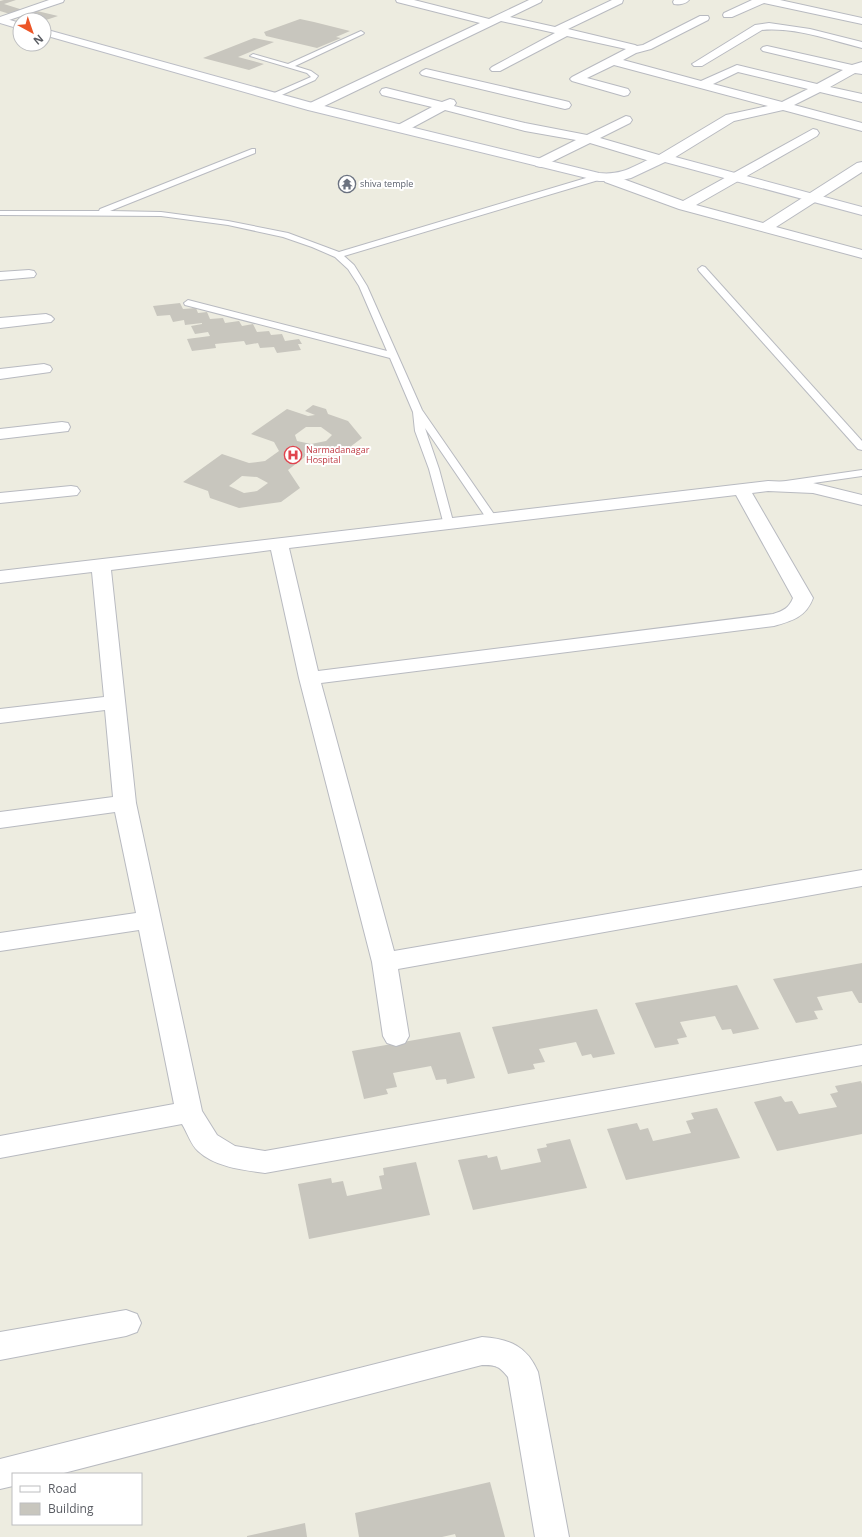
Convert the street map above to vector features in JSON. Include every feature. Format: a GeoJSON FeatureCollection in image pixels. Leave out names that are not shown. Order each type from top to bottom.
{"type":"FeatureCollection","features":[{"type":"Feature","properties":{"kind":"street"},"geometry":{"type":"LineString","coordinates":[[0,20],[59,0]]}},
{"type":"Feature","properties":{"kind":"street"},"geometry":{"type":"LineString","coordinates":[[401,0],[432,8],[562,31],[624,45],[631,47],[633,49],[632,50]]}},
{"type":"Feature","properties":{"kind":"street"},"geometry":{"type":"LineString","coordinates":[[432,8],[451,0]]}},
{"type":"Feature","properties":{"kind":"street"},"geometry":{"type":"LineString","coordinates":[[312,107],[537,0]]}},
{"type":"Feature","properties":{"kind":"street"},"geometry":{"type":"LineString","coordinates":[[728,15],[761,0]]}},
{"type":"Feature","properties":{"kind":"street"},"geometry":{"type":"LineString","coordinates":[[765,0],[862,21]]}},
{"type":"Feature","properties":{"kind":"street"},"geometry":{"type":"LineString","coordinates":[[496,70],[562,31],[618,1]]}},
{"type":"Feature","properties":{"kind":"street"},"geometry":{"type":"LineString","coordinates":[[23,2],[41,6]]}},
{"type":"Feature","properties":{"kind":"street"},"geometry":{"type":"LineString","coordinates":[[624,92],[576,79],[614,61],[632,50],[647,48],[704,18]]}},
{"type":"Feature","properties":{"kind":"street"},"geometry":{"type":"LineString","coordinates":[[0,20],[12,24]]}},
{"type":"Feature","properties":{"kind":"street"},"geometry":{"type":"LineString","coordinates":[[698,64],[759,27],[766,25],[784,27],[862,45]]}},
{"type":"Feature","properties":{"kind":"street"},"geometry":{"type":"LineString","coordinates":[[52,34],[312,107],[604,178],[684,206],[766,227],[858,247]]}},
{"type":"Feature","properties":{"kind":"street"},"geometry":{"type":"LineString","coordinates":[[767,49],[859,69]]}},
{"type":"Feature","properties":{"kind":"street"},"geometry":{"type":"LineString","coordinates":[[614,61],[862,127]]}},
{"type":"Feature","properties":{"kind":"street"},"geometry":{"type":"LineString","coordinates":[[704,84],[737,68],[862,98]]}},
{"type":"Feature","properties":{"kind":"street"},"geometry":{"type":"LineString","coordinates":[[604,178],[625,176],[661,159],[730,118],[784,106],[859,69]]}},
{"type":"Feature","properties":{"kind":"street"},"geometry":{"type":"LineString","coordinates":[[426,73],[565,105]]}},
{"type":"Feature","properties":{"kind":"street"},"geometry":{"type":"LineString","coordinates":[[402,128],[483,86]]}},
{"type":"Feature","properties":{"kind":"street"},"geometry":{"type":"LineString","coordinates":[[386,92],[525,127],[589,139],[661,159],[736,176],[862,211]]}},
{"type":"Feature","properties":{"kind":"street"},"geometry":{"type":"LineString","coordinates":[[541,163],[626,120]]}},
{"type":"Feature","properties":{"kind":"street"},"geometry":{"type":"LineString","coordinates":[[684,206],[813,133]]}},
{"type":"Feature","properties":{"kind":"street"},"geometry":{"type":"LineString","coordinates":[[766,227],[862,166]]}},
{"type":"Feature","properties":{"kind":"street"},"geometry":{"type":"LineString","coordinates":[[0,276],[29,274]]}},
{"type":"Feature","properties":{"kind":"street"},"geometry":{"type":"LineString","coordinates":[[0,323],[46,319]]}},
{"type":"Feature","properties":{"kind":"street"},"geometry":{"type":"LineString","coordinates":[[0,374],[44,369]]}},
{"type":"Feature","properties":{"kind":"street"},"geometry":{"type":"LineString","coordinates":[[0,434],[62,427]]}},
{"type":"Feature","properties":{"kind":"street"},"geometry":{"type":"LineString","coordinates":[[0,577],[493,520],[768,486],[813,488],[862,500]]}},
{"type":"Feature","properties":{"kind":"street"},"geometry":{"type":"LineString","coordinates":[[309,678],[774,620],[791,615],[800,607],[803,598],[741,489]]}},
{"type":"Feature","properties":{"kind":"street"},"geometry":{"type":"LineString","coordinates":[[0,498],[71,491]]}},
{"type":"Feature","properties":{"kind":"street"},"geometry":{"type":"LineString","coordinates":[[279,544],[309,678],[384,962],[396,1036]]}},
{"type":"Feature","properties":{"kind":"street"},"geometry":{"type":"LineString","coordinates":[[100,565],[125,803],[189,1112],[207,1143],[229,1156],[265,1162],[862,1055]]}},
{"type":"Feature","properties":{"kind":"street"},"geometry":{"type":"LineString","coordinates":[[0,716],[114,702]]}},
{"type":"Feature","properties":{"kind":"street"},"geometry":{"type":"LineString","coordinates":[[0,820],[125,803]]}},
{"type":"Feature","properties":{"kind":"street"},"geometry":{"type":"LineString","coordinates":[[384,962],[862,878]]}},
{"type":"Feature","properties":{"kind":"street"},"geometry":{"type":"LineString","coordinates":[[0,942],[149,920]]}},
{"type":"Feature","properties":{"kind":"street"},"geometry":{"type":"LineString","coordinates":[[0,1147],[189,1112]]}},
{"type":"Feature","properties":{"kind":"street"},"geometry":{"type":"LineString","coordinates":[[0,1346],[126,1323]]}},
{"type":"Feature","properties":{"kind":"street"},"geometry":{"type":"LineString","coordinates":[[0,1474],[482,1351],[500,1351],[513,1358],[523,1372],[552,1537]]}},
{"type":"Feature","properties":{"kind":"lane"},"geometry":{"type":"LineString","coordinates":[[289,66],[361,33]]}},
{"type":"Feature","properties":{"kind":"lane"},"geometry":{"type":"LineString","coordinates":[[252,56],[309,72],[315,76],[313,79],[275,96]]}},
{"type":"Feature","properties":{"kind":"lane"},"geometry":{"type":"LineString","coordinates":[[97,213],[252,151]]}},
{"type":"Feature","properties":{"kind":"lane"},"geometry":{"type":"LineString","coordinates":[[338,255],[604,178]]}},
{"type":"Feature","properties":{"kind":"lane"},"geometry":{"type":"LineString","coordinates":[[0,214],[161,214],[228,223],[285,235],[338,255],[351,267],[362,286],[417,410],[493,520]]}},
{"type":"Feature","properties":{"kind":"lane"},"geometry":{"type":"LineString","coordinates":[[702,269],[862,447]]}},
{"type":"Feature","properties":{"kind":"lane"},"geometry":{"type":"LineString","coordinates":[[188,303],[394,356]]}},
{"type":"Feature","properties":{"kind":"lane"},"geometry":{"type":"LineString","coordinates":[[417,410],[420,431],[434,469],[449,524]]}},
{"type":"Feature","properties":{"kind":"lane"},"geometry":{"type":"LineString","coordinates":[[768,486],[862,473]]}},
{"type":"Feature","properties":{"kind":"building"},"geometry":{"type":"Polygon","coordinates":[[[16,0],[4,4],[23,10],[12,12],[10,14],[0,11],[0,1],[16,0]]]}},
{"type":"Feature","properties":{"kind":"building"},"geometry":{"type":"Polygon","coordinates":[[[52,15],[58,16],[52,18],[52,15]]]}},
{"type":"Feature","properties":{"kind":"building"},"geometry":{"type":"Polygon","coordinates":[[[300,19],[350,31],[336,37],[341,38],[317,48],[266,36],[264,32],[300,19]]]}},
{"type":"Feature","properties":{"kind":"building"},"geometry":{"type":"Polygon","coordinates":[[[254,38],[274,42],[238,57],[264,64],[249,70],[203,58],[254,38]]]}},
{"type":"Feature","properties":{"kind":"building"},"geometry":{"type":"Polygon","coordinates":[[[180,303],[183,309],[196,308],[198,313],[207,312],[210,319],[223,318],[225,323],[239,321],[242,326],[253,324],[257,332],[269,331],[271,335],[282,334],[285,341],[299,339],[302,344],[298,344],[301,350],[277,353],[274,347],[260,348],[258,343],[246,345],[244,341],[215,344],[216,348],[192,351],[187,339],[210,336],[208,332],[195,334],[191,326],[202,323],[185,325],[184,320],[173,322],[170,315],[157,316],[153,306],[180,303]]]}},
{"type":"Feature","properties":{"kind":"building"},"geometry":{"type":"Polygon","coordinates":[[[313,405],[326,409],[328,414],[348,421],[362,438],[342,453],[306,456],[288,470],[300,488],[281,502],[239,508],[210,498],[208,491],[183,482],[222,454],[249,463],[265,461],[279,451],[274,442],[251,434],[287,409],[308,416],[315,415],[305,411],[313,405]],[[306,427],[295,435],[297,441],[311,444],[326,441],[332,435],[321,427],[306,427]],[[242,476],[229,486],[244,493],[257,491],[268,483],[257,477],[242,476]]]}},
{"type":"Feature","properties":{"kind":"building"},"geometry":{"type":"Polygon","coordinates":[[[862,963],[862,1003],[859,1003],[852,991],[817,997],[823,1010],[814,1011],[818,1019],[796,1023],[773,979],[862,963]]]}},
{"type":"Feature","properties":{"kind":"building"},"geometry":{"type":"Polygon","coordinates":[[[737,985],[759,1029],[733,1034],[731,1029],[722,1030],[715,1016],[680,1022],[687,1037],[677,1039],[679,1044],[655,1048],[635,1003],[737,985]]]}},
{"type":"Feature","properties":{"kind":"building"},"geometry":{"type":"Polygon","coordinates":[[[597,1009],[615,1054],[593,1058],[591,1054],[582,1056],[576,1042],[539,1049],[545,1062],[533,1064],[535,1069],[508,1074],[492,1027],[597,1009]]]}},
{"type":"Feature","properties":{"kind":"building"},"geometry":{"type":"Polygon","coordinates":[[[460,1032],[475,1078],[447,1084],[446,1079],[436,1080],[431,1066],[393,1073],[397,1087],[386,1089],[388,1094],[364,1099],[352,1051],[460,1032]]]}},
{"type":"Feature","properties":{"kind":"building"},"geometry":{"type":"Polygon","coordinates":[[[861,1081],[862,1134],[777,1151],[754,1102],[781,1096],[785,1102],[792,1101],[799,1114],[837,1107],[830,1094],[838,1092],[835,1086],[861,1081]]]}},
{"type":"Feature","properties":{"kind":"building"},"geometry":{"type":"Polygon","coordinates":[[[717,1108],[740,1158],[626,1180],[607,1129],[637,1123],[640,1130],[648,1128],[653,1141],[691,1133],[686,1121],[694,1119],[691,1113],[717,1108]]]}},
{"type":"Feature","properties":{"kind":"building"},"geometry":{"type":"Polygon","coordinates":[[[570,1139],[587,1188],[473,1210],[458,1160],[487,1155],[488,1158],[497,1156],[501,1170],[541,1162],[537,1149],[547,1147],[546,1144],[570,1139]]]}},
{"type":"Feature","properties":{"kind":"building"},"geometry":{"type":"Polygon","coordinates":[[[416,1162],[430,1215],[309,1239],[298,1184],[331,1178],[332,1183],[343,1181],[347,1196],[382,1189],[379,1176],[384,1175],[383,1168],[416,1162]]]}},
{"type":"Feature","properties":{"kind":"building"},"geometry":{"type":"Polygon","coordinates":[[[490,1482],[505,1537],[456,1537],[455,1534],[442,1537],[359,1537],[355,1513],[490,1482]]]}},
{"type":"Feature","properties":{"kind":"building"},"geometry":{"type":"Polygon","coordinates":[[[305,1523],[307,1537],[247,1537],[247,1536],[305,1523]]]}},
{"type":"Feature","properties":{"kind":"place","name":"shiva temple"},"geometry":{"type":"Point","coordinates":[347,184]}},
{"type":"Feature","properties":{"kind":"place","name":"Narmadanagar Hospital"},"geometry":{"type":"Point","coordinates":[293,455]}}]}
